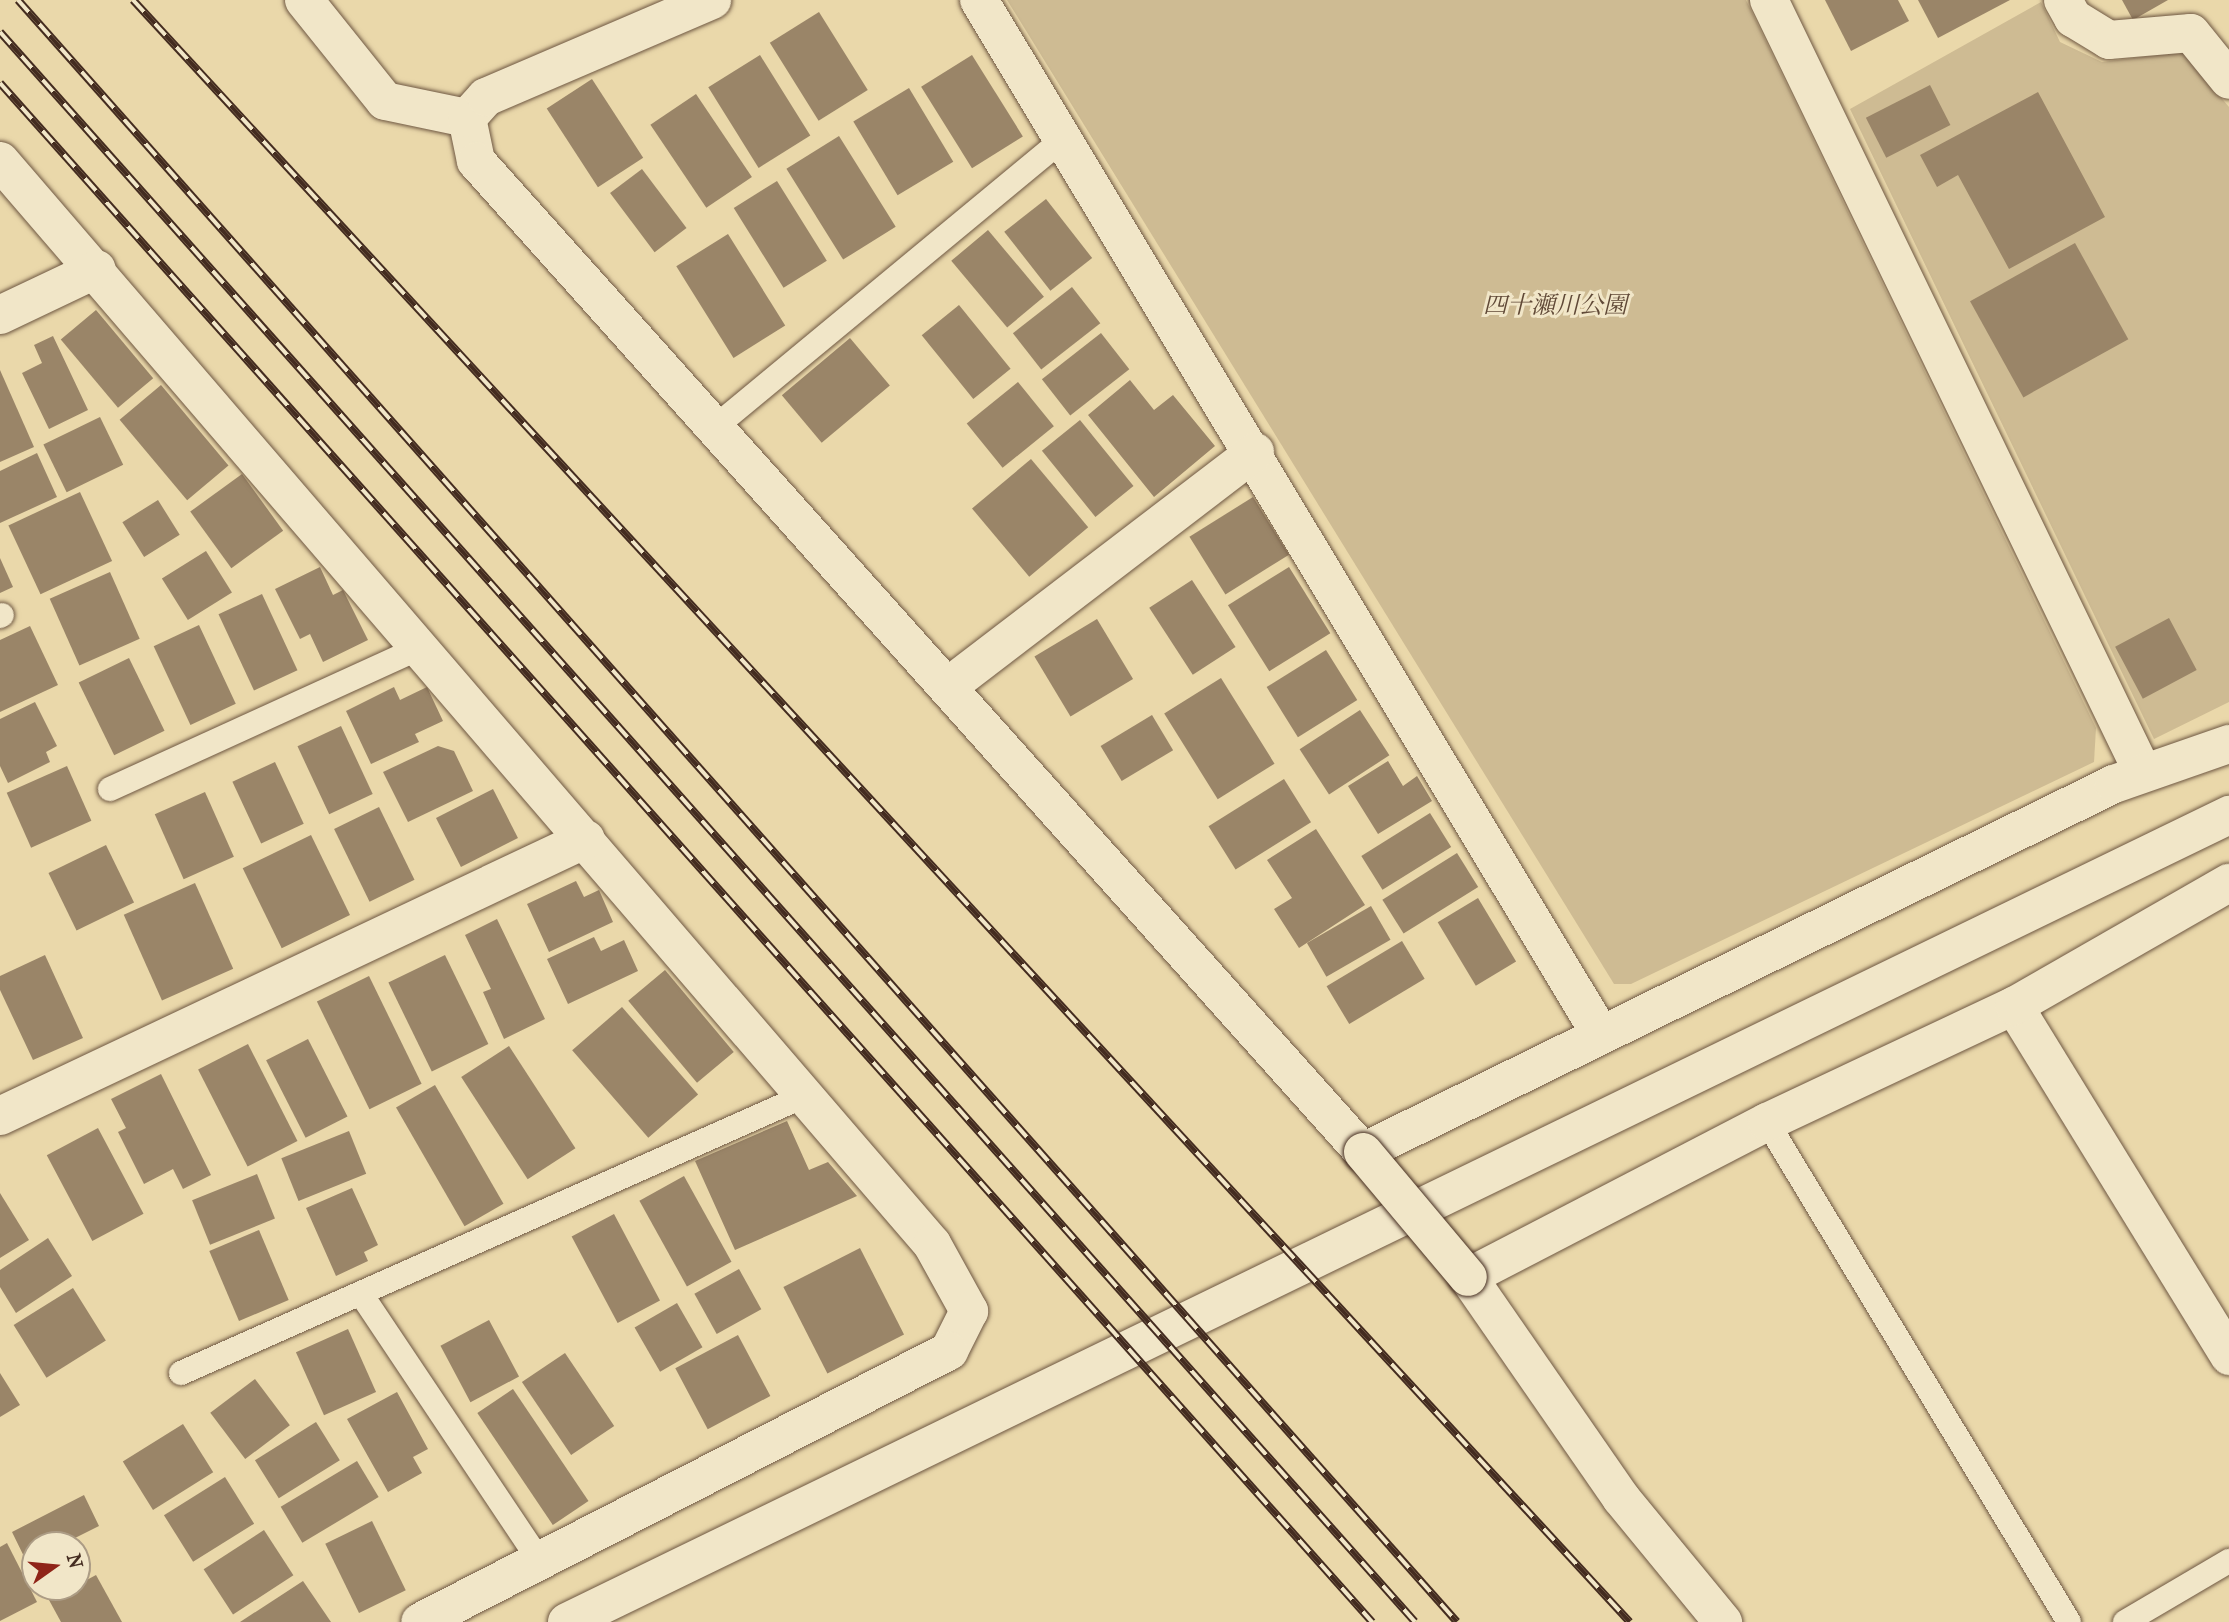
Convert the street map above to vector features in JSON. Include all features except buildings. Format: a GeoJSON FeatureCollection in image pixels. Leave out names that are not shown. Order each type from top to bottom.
{"type":"FeatureCollection","features":[{"type":"Feature","properties":{"kind":"street"},"geometry":{"type":"LineString","coordinates":[[304,0],[385,101],[467,118]]}},
{"type":"Feature","properties":{"kind":"street"},"geometry":{"type":"LineString","coordinates":[[467,118],[486,97],[712,0]]}},
{"type":"Feature","properties":{"kind":"street"},"geometry":{"type":"LineString","coordinates":[[979,0],[1062,140],[1255,452],[1599,1032]]}},
{"type":"Feature","properties":{"kind":"street"},"geometry":{"type":"LineString","coordinates":[[1769,0],[2142,771]]}},
{"type":"Feature","properties":{"kind":"street"},"geometry":{"type":"LineString","coordinates":[[2063,0],[2073,18],[2109,40],[2191,33],[2229,80]]}},
{"type":"Feature","properties":{"kind":"street"},"geometry":{"type":"LineString","coordinates":[[467,118],[476,161],[950,685],[1363,1152],[1468,1277],[1621,1498],[1723,1622]]}},
{"type":"Feature","properties":{"kind":"street"},"geometry":{"type":"LineString","coordinates":[[0,161],[97,269],[804,1096],[951,1273],[970,1311],[962,1336],[949,1351],[538,1558],[420,1622]]}},
{"type":"Feature","properties":{"kind":"street"},"geometry":{"type":"LineString","coordinates":[[0,315],[97,269]]}},
{"type":"Feature","properties":{"kind":"street"},"geometry":{"type":"LineString","coordinates":[[950,685],[1255,452]]}},
{"type":"Feature","properties":{"kind":"street"},"geometry":{"type":"LineString","coordinates":[[1363,1152],[1599,1032],[2142,771],[2229,744]]}},
{"type":"Feature","properties":{"kind":"street"},"geometry":{"type":"LineString","coordinates":[[567,1622],[2229,815]]}},
{"type":"Feature","properties":{"kind":"street"},"geometry":{"type":"LineString","coordinates":[[0,1116],[586,839]]}},
{"type":"Feature","properties":{"kind":"street"},"geometry":{"type":"LineString","coordinates":[[1468,1277],[1767,1122],[2014,1006],[2229,883]]}},
{"type":"Feature","properties":{"kind":"street"},"geometry":{"type":"LineString","coordinates":[[2014,1006],[2229,1356]]}},
{"type":"Feature","properties":{"kind":"lane"},"geometry":{"type":"LineString","coordinates":[[715,427],[1062,140]]}},
{"type":"Feature","properties":{"kind":"lane"},"geometry":{"type":"LineString","coordinates":[[110,789],[421,647]]}},
{"type":"Feature","properties":{"kind":"lane"},"geometry":{"type":"LineString","coordinates":[[181,1373],[804,1096]]}},
{"type":"Feature","properties":{"kind":"lane"},"geometry":{"type":"LineString","coordinates":[[1767,1122],[2069,1622]]}},
{"type":"Feature","properties":{"kind":"lane"},"geometry":{"type":"LineString","coordinates":[[362,1294],[538,1558]]}},
{"type":"Feature","properties":{"kind":"lane"},"geometry":{"type":"LineString","coordinates":[[2125,1622],[2229,1561]]}},
{"type":"Feature","properties":{"kind":"green space","name":"四十瀬川公園"},"geometry":{"type":"Polygon","coordinates":[[[1007,0],[1746,0],[2096,728],[2094,762],[1631,984],[1614,984],[1007,0]]]}},
{"type":"Feature","properties":{"kind":"green space"},"geometry":{"type":"Polygon","coordinates":[[[2041,2],[2060,42],[2102,62],[2183,52],[2229,107],[2229,702],[2154,739],[1850,109],[2041,2]]]}},
{"type":"Feature","properties":{"kind":"railway"},"geometry":{"type":"LineString","coordinates":[[18,0],[1457,1622]]}},
{"type":"Feature","properties":{"kind":"railway"},"geometry":{"type":"LineString","coordinates":[[133,0],[1630,1622]]}},
{"type":"Feature","properties":{"kind":"railway"},"geometry":{"type":"LineString","coordinates":[[0,32],[1415,1622]]}},
{"type":"Feature","properties":{"kind":"railway"},"geometry":{"type":"LineString","coordinates":[[0,83],[1372,1622]]}}]}
